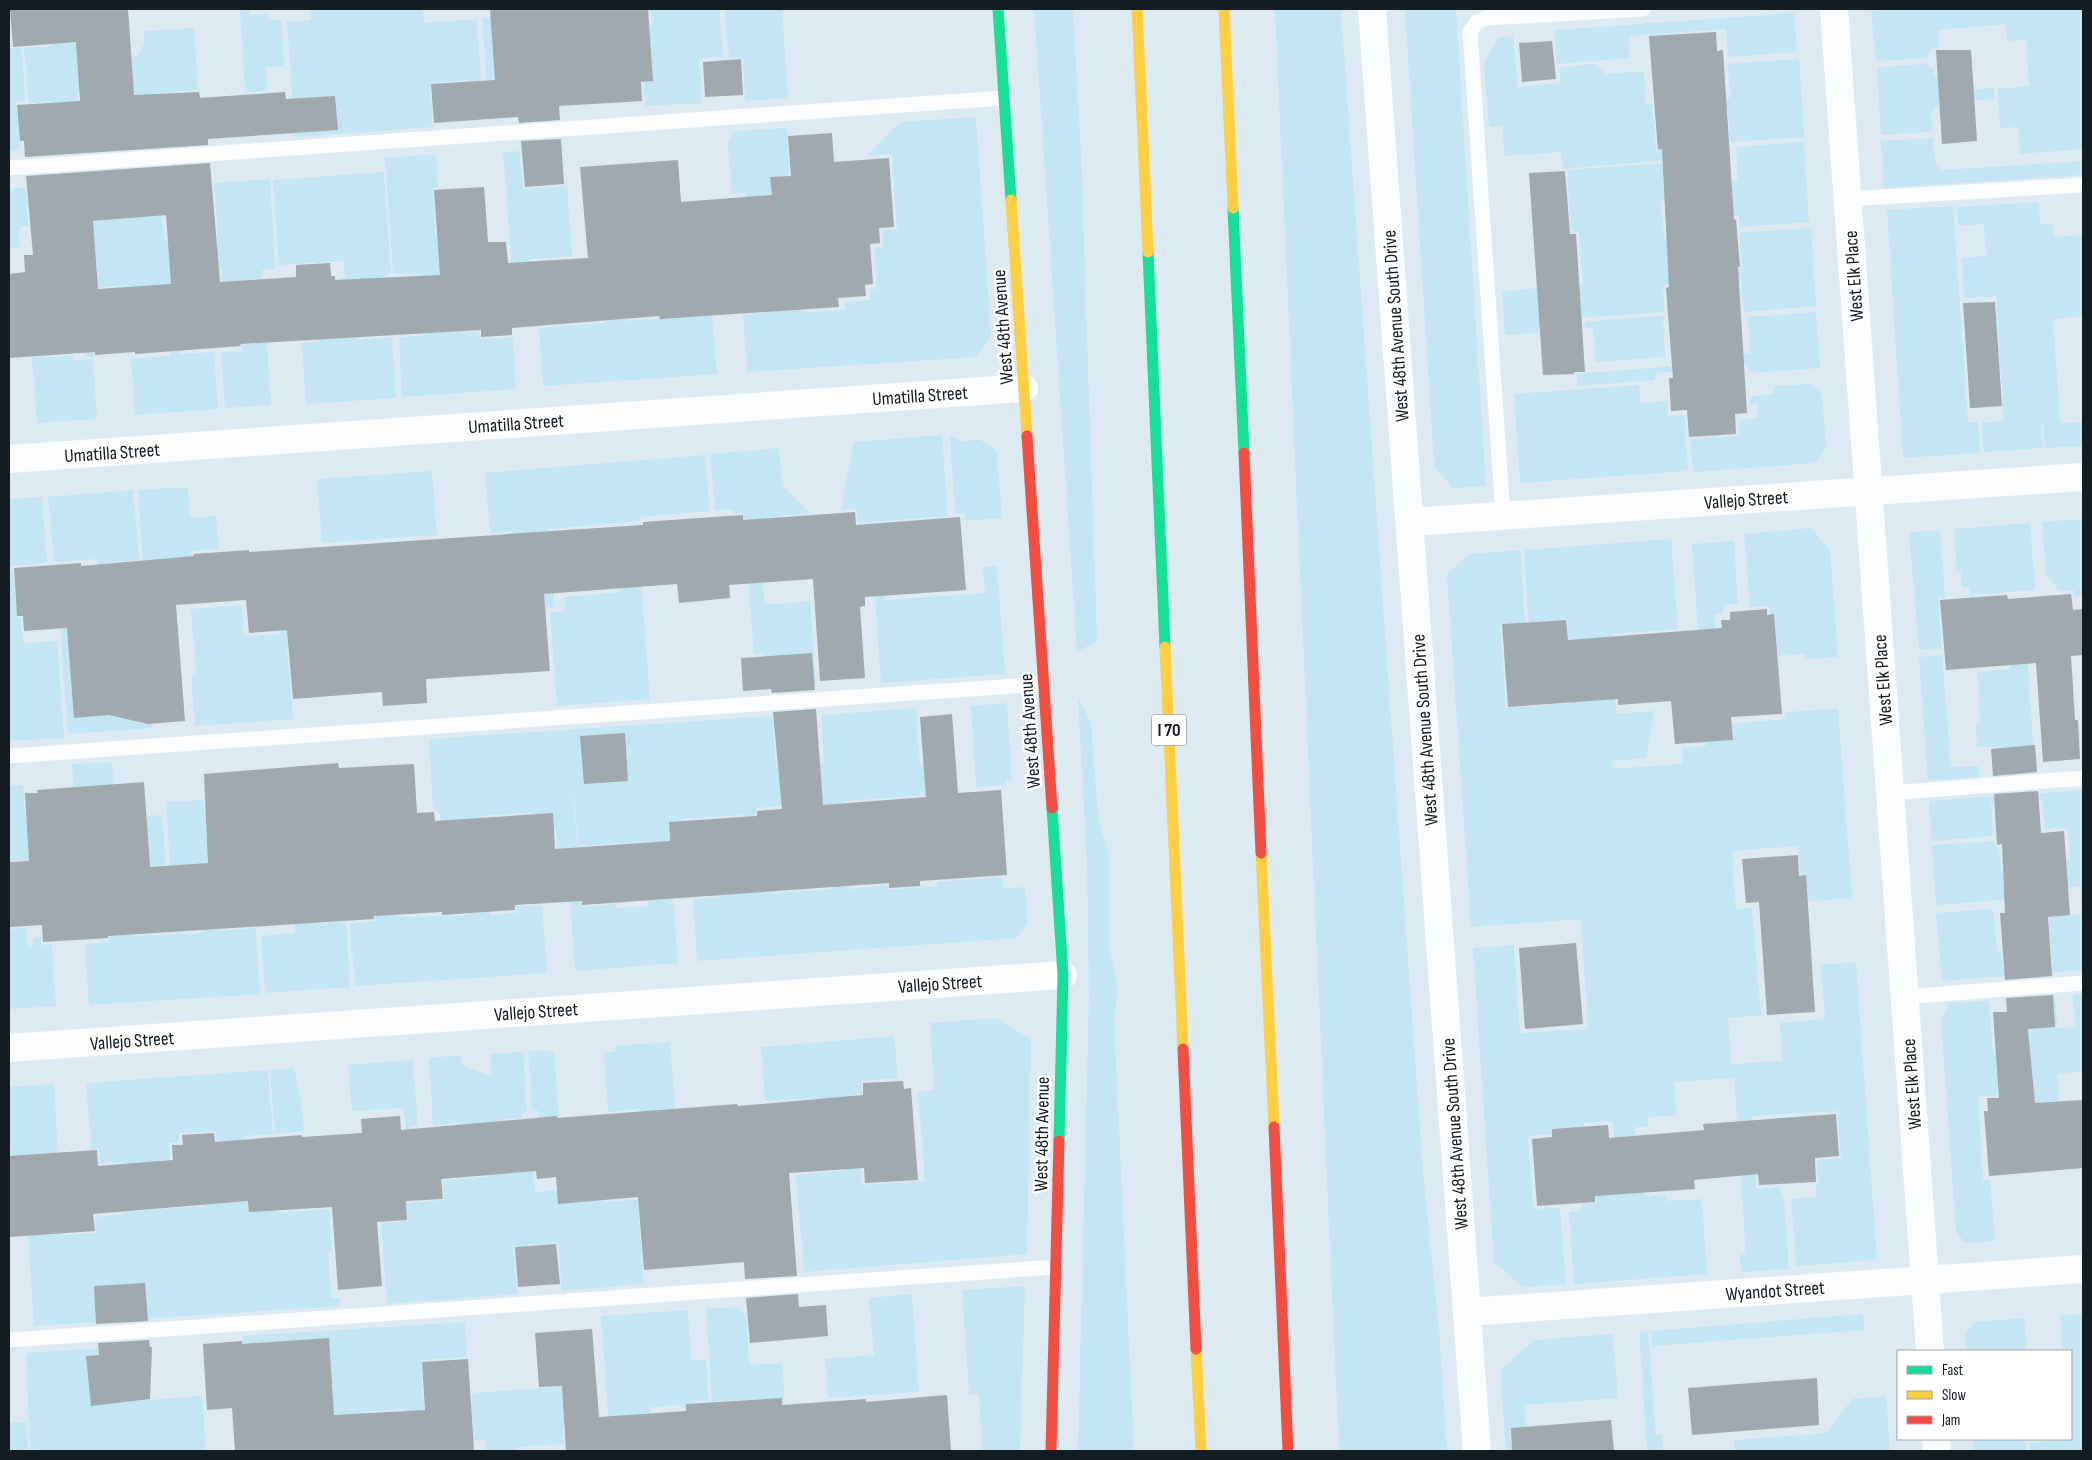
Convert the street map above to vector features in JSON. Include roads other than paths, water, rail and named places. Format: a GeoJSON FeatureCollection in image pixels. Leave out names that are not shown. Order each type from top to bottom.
{"type":"FeatureCollection","features":[{"type":"Feature","properties":{"kind":"main road","name":"West 48th Avenue"},"geometry":{"type":"LineString","coordinates":[[998,9],[1063,975],[1051,1451]]}},
{"type":"Feature","properties":{"kind":"main road","name":"I 70"},"geometry":{"type":"LineString","coordinates":[[1137,9],[1201,1451]]}},
{"type":"Feature","properties":{"kind":"main road"},"geometry":{"type":"LineString","coordinates":[[1224,9],[1288,1451]]}},
{"type":"Feature","properties":{"kind":"street","name":"West 48th Avenue South Drive"},"geometry":{"type":"LineString","coordinates":[[1372,9],[1477,1451]]}},
{"type":"Feature","properties":{"kind":"street","name":"West Elk Place"},"geometry":{"type":"LineString","coordinates":[[1834,9],[1930,1350]]}},
{"type":"Feature","properties":{"kind":"street","name":"Umatilla Street"},"geometry":{"type":"LineString","coordinates":[[9,459],[1024,388]]}},
{"type":"Feature","properties":{"kind":"street","name":"Vallejo Street"},"geometry":{"type":"LineString","coordinates":[[1409,522],[2083,477]]}},
{"type":"Feature","properties":{"kind":"street","name":"Vallejo Street"},"geometry":{"type":"LineString","coordinates":[[9,1048],[1063,975]]}},
{"type":"Feature","properties":{"kind":"street","name":"Wyandot Street"},"geometry":{"type":"LineString","coordinates":[[1467,1312],[2083,1269]]}},
{"type":"Feature","properties":{"kind":"lane"},"geometry":{"type":"LineString","coordinates":[[1503,516],[1470,32],[1478,22],[1487,18],[1643,9]]}},
{"type":"Feature","properties":{"kind":"lane"},"geometry":{"type":"LineString","coordinates":[[9,168],[1004,98]]}},
{"type":"Feature","properties":{"kind":"lane"},"geometry":{"type":"LineString","coordinates":[[1847,199],[2083,185]]}},
{"type":"Feature","properties":{"kind":"lane"},"geometry":{"type":"LineString","coordinates":[[9,756],[1043,684]]}},
{"type":"Feature","properties":{"kind":"lane"},"geometry":{"type":"LineString","coordinates":[[1890,793],[2083,778]]}},
{"type":"Feature","properties":{"kind":"lane"},"geometry":{"type":"LineString","coordinates":[[1904,997],[2083,984]]}},
{"type":"Feature","properties":{"kind":"lane"},"geometry":{"type":"LineString","coordinates":[[9,1340],[1056,1267]]}}]}
